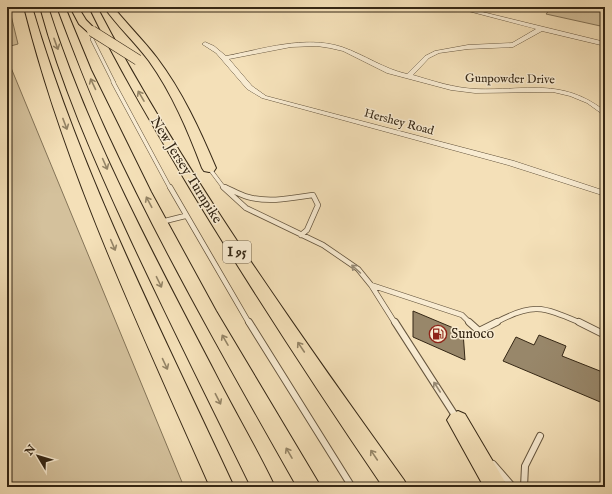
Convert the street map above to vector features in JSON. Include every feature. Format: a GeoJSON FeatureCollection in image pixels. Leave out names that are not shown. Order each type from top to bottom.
{"type":"FeatureCollection","features":[{"type":"Feature","properties":{"kind":"highway"},"geometry":{"type":"LineString","coordinates":[[28,7],[43,62],[60,113],[105,225],[144,317],[222,487]]}},
{"type":"Feature","properties":{"kind":"highway"},"geometry":{"type":"LineString","coordinates":[[44,7],[81,111],[129,220],[263,487]]}},
{"type":"Feature","properties":{"kind":"highway"},"geometry":{"type":"LineString","coordinates":[[60,7],[80,56],[136,177],[159,222],[308,487]]}},
{"type":"Feature","properties":{"kind":"highway"},"geometry":{"type":"LineString","coordinates":[[74,7],[82,22],[92,35],[138,60],[152,75],[179,125],[209,168]]}},
{"type":"Feature","properties":{"kind":"highway","name":"New Jersey Turnpike"},"geometry":{"type":"LineString","coordinates":[[93,7],[140,96],[204,199],[258,284],[396,487]]}},
{"type":"Feature","properties":{"kind":"highway"},"geometry":{"type":"LineString","coordinates":[[108,7],[144,48],[161,73],[188,121],[209,168]]}},
{"type":"Feature","properties":{"kind":"highway"},"geometry":{"type":"LineString","coordinates":[[458,420],[496,487]]}},
{"type":"Feature","properties":{"kind":"street"},"geometry":{"type":"LineString","coordinates":[[201,7],[227,9],[258,7]]}},
{"type":"Feature","properties":{"kind":"street"},"geometry":{"type":"LineString","coordinates":[[456,7],[541,30],[605,44]]}},
{"type":"Feature","properties":{"kind":"street"},"geometry":{"type":"LineString","coordinates":[[409,76],[426,57],[437,52],[468,46],[513,45],[541,30]]}},
{"type":"Feature","properties":{"kind":"street","name":"Hershey Road"},"geometry":{"type":"LineString","coordinates":[[205,44],[215,48],[249,88],[264,97],[511,163],[605,194]]}},
{"type":"Feature","properties":{"kind":"street","name":"Gunpowder Drive"},"geometry":{"type":"LineString","coordinates":[[225,58],[304,44],[331,46],[354,53],[386,70],[456,88],[472,91],[527,89],[556,90],[580,97],[600,109],[605,114]]}},
{"type":"Feature","properties":{"kind":"lane"},"geometry":{"type":"LineString","coordinates":[[92,35],[123,103],[185,216],[352,487]]}},
{"type":"Feature","properties":{"kind":"lane"},"geometry":{"type":"LineString","coordinates":[[209,168],[222,186],[235,200],[246,208],[323,245],[358,269],[371,285],[458,420],[512,487]]}},
{"type":"Feature","properties":{"kind":"lane"},"geometry":{"type":"LineString","coordinates":[[222,186],[246,196],[264,200],[313,195],[318,205],[307,230],[301,235]]}},
{"type":"Feature","properties":{"kind":"lane"},"geometry":{"type":"LineString","coordinates":[[159,222],[185,216]]}},
{"type":"Feature","properties":{"kind":"lane"},"geometry":{"type":"LineString","coordinates":[[371,285],[462,315],[479,331],[520,312],[537,308],[577,321],[597,329],[605,335]]}},
{"type":"Feature","properties":{"kind":"lane"},"geometry":{"type":"LineString","coordinates":[[524,487],[525,466],[540,436]]}},
{"type":"Feature","properties":{"kind":"shaded area"},"geometry":{"type":"Polygon","coordinates":[[[7,7],[9,7],[18,44],[7,47],[7,7]]]}},
{"type":"Feature","properties":{"kind":"shaded area"},"geometry":{"type":"Polygon","coordinates":[[[552,7],[605,7],[605,27],[546,14],[552,7]]]}},
{"type":"Feature","properties":{"kind":"shaded area"},"geometry":{"type":"Polygon","coordinates":[[[7,58],[184,487],[7,487],[7,58]]]}},
{"type":"Feature","properties":{"kind":"building","name":"Sunoco"},"geometry":{"type":"Polygon","coordinates":[[[413,311],[463,332],[465,360],[413,337],[413,311]]]}},
{"type":"Feature","properties":{"kind":"building"},"geometry":{"type":"Polygon","coordinates":[[[539,335],[566,346],[562,356],[605,373],[605,404],[503,361],[516,337],[534,345],[539,335]]]}},
{"type":"Feature","properties":{"kind":"place","name":"Sunoco"},"geometry":{"type":"Point","coordinates":[438,334]}}]}
